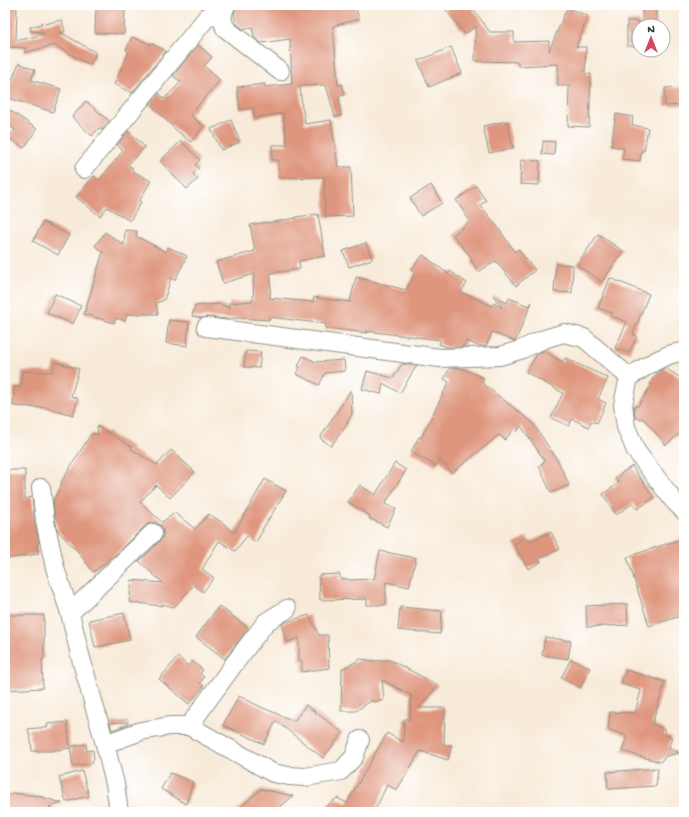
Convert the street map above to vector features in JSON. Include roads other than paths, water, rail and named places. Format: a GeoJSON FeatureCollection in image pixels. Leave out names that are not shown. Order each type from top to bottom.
{"type":"FeatureCollection","features":[{"type":"Feature","properties":{"kind":"street"},"geometry":{"type":"LineString","coordinates":[[219,11],[225,28],[280,71]]}},
{"type":"Feature","properties":{"kind":"street"},"geometry":{"type":"LineString","coordinates":[[84,169],[219,11]]}},
{"type":"Feature","properties":{"kind":"street"},"geometry":{"type":"LineString","coordinates":[[206,327],[440,358],[500,356],[564,333],[584,338],[629,377]]}},
{"type":"Feature","properties":{"kind":"street"},"geometry":{"type":"LineString","coordinates":[[684,352],[678,352],[651,363],[629,377],[623,405],[626,427],[636,451],[674,501],[684,511]]}},
{"type":"Feature","properties":{"kind":"street"},"geometry":{"type":"LineString","coordinates":[[41,488],[55,568],[70,613],[105,744],[119,812]]}},
{"type":"Feature","properties":{"kind":"street"},"geometry":{"type":"LineString","coordinates":[[70,613],[153,533]]}},
{"type":"Feature","properties":{"kind":"street"},"geometry":{"type":"LineString","coordinates":[[189,726],[266,622],[287,609]]}},
{"type":"Feature","properties":{"kind":"street"},"geometry":{"type":"LineString","coordinates":[[105,744],[141,732],[170,726],[189,726],[273,773],[305,777],[341,771],[354,757],[360,740]]}}]}
